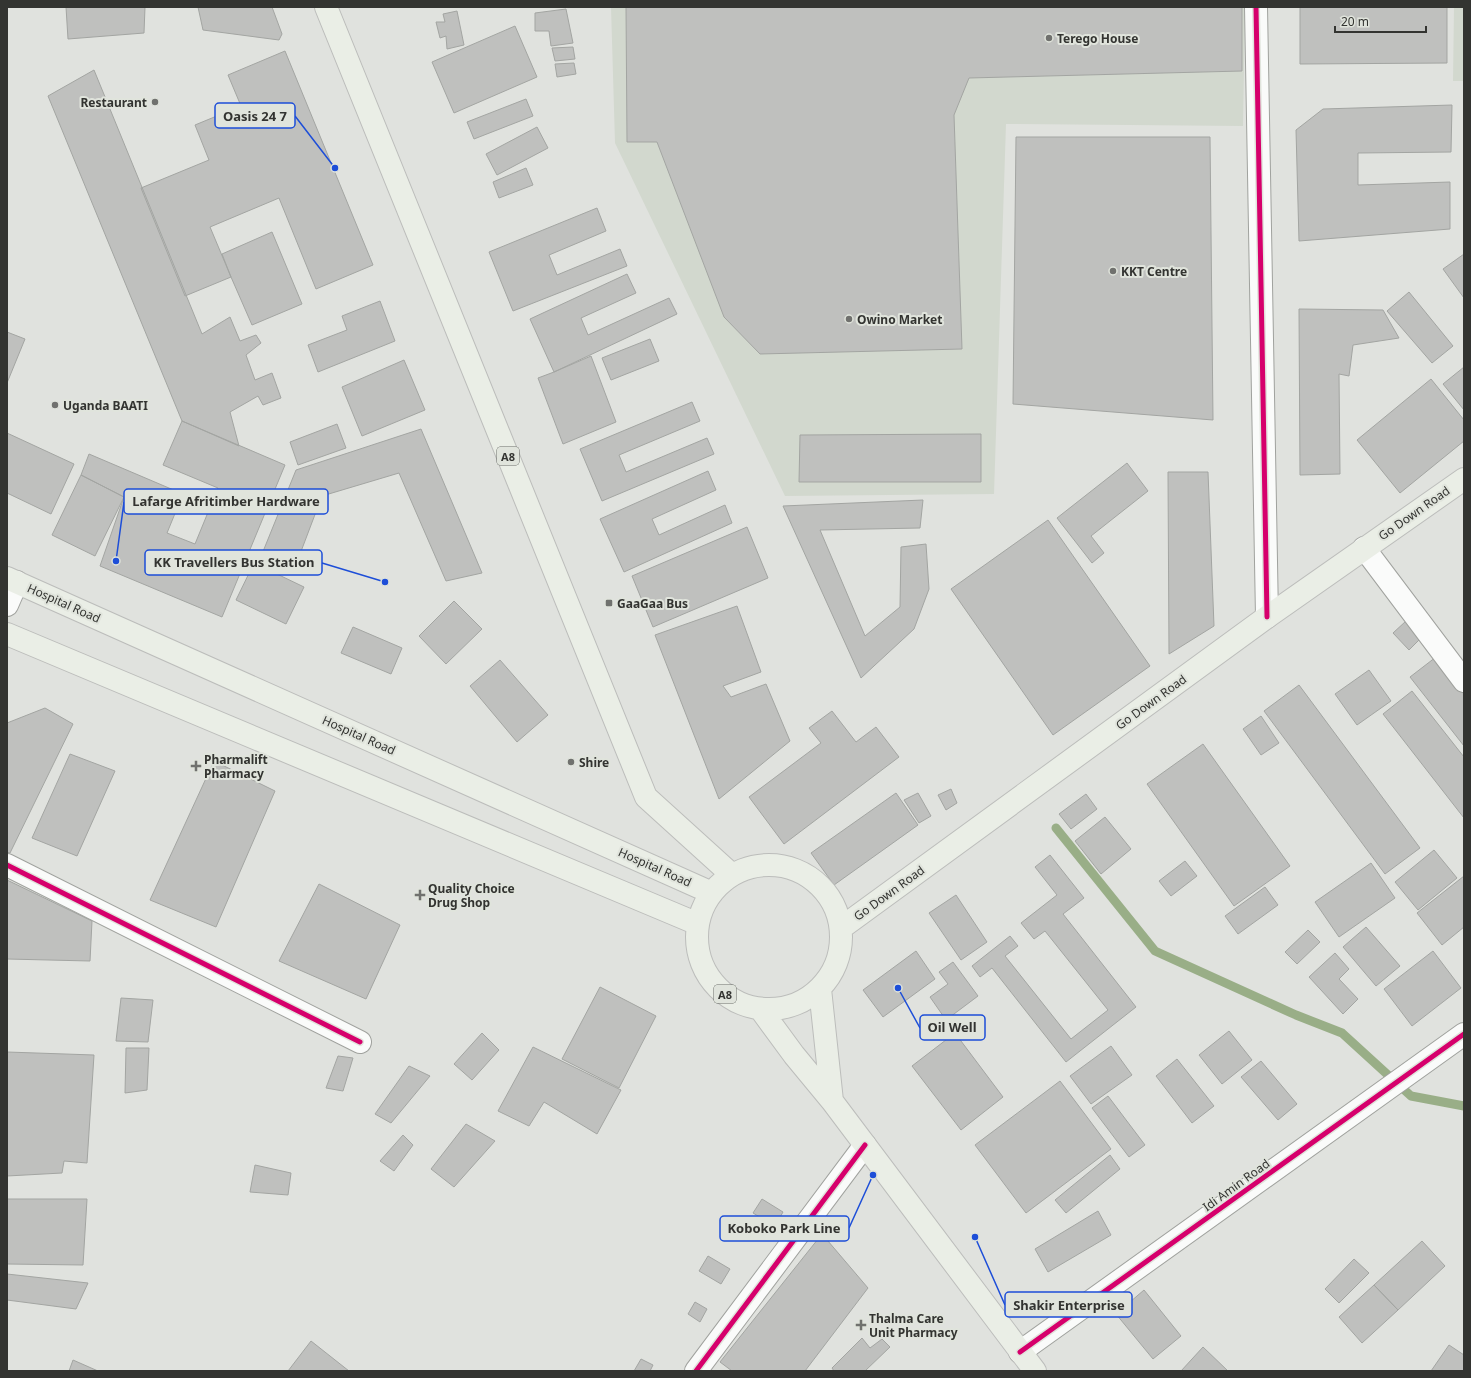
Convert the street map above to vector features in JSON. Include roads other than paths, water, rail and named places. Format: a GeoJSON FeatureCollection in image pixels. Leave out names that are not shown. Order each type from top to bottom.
{"type":"FeatureCollection","features":[{"type":"Feature","properties":{"kind":"main road","name":"A8"},"geometry":{"type":"LineString","coordinates":[[326,7],[646,797],[732,875]]}},
{"type":"Feature","properties":{"kind":"main road","name":"Go Down Road"},"geometry":{"type":"LineString","coordinates":[[841,928],[1267,617],[1464,479]]}},
{"type":"Feature","properties":{"kind":"main road","name":"Hospital Road"},"geometry":{"type":"LineString","coordinates":[[12,580],[712,892]]}},
{"type":"Feature","properties":{"kind":"main road"},"geometry":{"type":"LineString","coordinates":[[7,634],[698,924]]}},
{"type":"Feature","properties":{"kind":"main road","name":"A8"},"geometry":{"type":"LineString","coordinates":[[758,865],[787,867],[813,880],[832,901],[841,928],[837,961],[820,989],[792,1006],[761,1010],[732,1001],[710,981],[698,954],[698,924],[703,908],[712,892],[732,875],[758,865]]}},
{"type":"Feature","properties":{"kind":"main road"},"geometry":{"type":"LineString","coordinates":[[820,989],[832,1101]]}},
{"type":"Feature","properties":{"kind":"main road"},"geometry":{"type":"LineString","coordinates":[[761,1010],[794,1055],[832,1101],[1035,1371]]}},
{"type":"Feature","properties":{"kind":"street"},"geometry":{"type":"LineString","coordinates":[[1256,7],[1267,617]]}},
{"type":"Feature","properties":{"kind":"street"},"geometry":{"type":"LineString","coordinates":[[1364,548],[1464,681]]}},
{"type":"Feature","properties":{"kind":"street"},"geometry":{"type":"LineString","coordinates":[[7,605],[12,580]]}},
{"type":"Feature","properties":{"kind":"street"},"geometry":{"type":"LineString","coordinates":[[7,865],[360,1042]]}},
{"type":"Feature","properties":{"kind":"street","name":"Idi Amin Road"},"geometry":{"type":"LineString","coordinates":[[1020,1352],[1464,1034]]}},
{"type":"Feature","properties":{"kind":"street"},"geometry":{"type":"LineString","coordinates":[[696,1371],[865,1145]]}},
{"type":"Feature","properties":{"kind":"waterway"},"geometry":{"type":"LineString","coordinates":[[1056,828],[1155,951],[1296,1015],[1342,1033],[1411,1096],[1464,1106]]}},
{"type":"Feature","properties":{"kind":"place","name":"Terego House"},"geometry":{"type":"Point","coordinates":[1049,38]}},
{"type":"Feature","properties":{"kind":"place","name":"Restaurant"},"geometry":{"type":"Point","coordinates":[155,102]}},
{"type":"Feature","properties":{"kind":"place","name":"Oasis 24 7"},"geometry":{"type":"Point","coordinates":[335,168]}},
{"type":"Feature","properties":{"kind":"place","name":"KKT Centre"},"geometry":{"type":"Point","coordinates":[1113,271]}},
{"type":"Feature","properties":{"kind":"place","name":"Owino Market"},"geometry":{"type":"Point","coordinates":[849,319]}},
{"type":"Feature","properties":{"kind":"place","name":"Uganda BAATI"},"geometry":{"type":"Point","coordinates":[55,405]}},
{"type":"Feature","properties":{"kind":"place","name":"Lafarge Afritimber Hardware"},"geometry":{"type":"Point","coordinates":[116,561]}},
{"type":"Feature","properties":{"kind":"place","name":"KK Travellers Bus Station"},"geometry":{"type":"Point","coordinates":[385,582]}},
{"type":"Feature","properties":{"kind":"place","name":"GaaGaa Bus"},"geometry":{"type":"Point","coordinates":[609,603]}},
{"type":"Feature","properties":{"kind":"place","name":"Shire"},"geometry":{"type":"Point","coordinates":[571,762]}},
{"type":"Feature","properties":{"kind":"place","name":"Pharmalift Pharmacy"},"geometry":{"type":"Point","coordinates":[196,766]}},
{"type":"Feature","properties":{"kind":"place","name":"Quality Choice Drug Shop"},"geometry":{"type":"Point","coordinates":[420,895]}},
{"type":"Feature","properties":{"kind":"place","name":"Oil Well"},"geometry":{"type":"Point","coordinates":[898,988]}},
{"type":"Feature","properties":{"kind":"place","name":"Koboko Park Line"},"geometry":{"type":"Point","coordinates":[873,1175]}},
{"type":"Feature","properties":{"kind":"place","name":"Shakir Enterprise"},"geometry":{"type":"Point","coordinates":[975,1237]}},
{"type":"Feature","properties":{"kind":"place","name":"Thalma Care Unit Pharmacy"},"geometry":{"type":"Point","coordinates":[861,1325]}}]}
